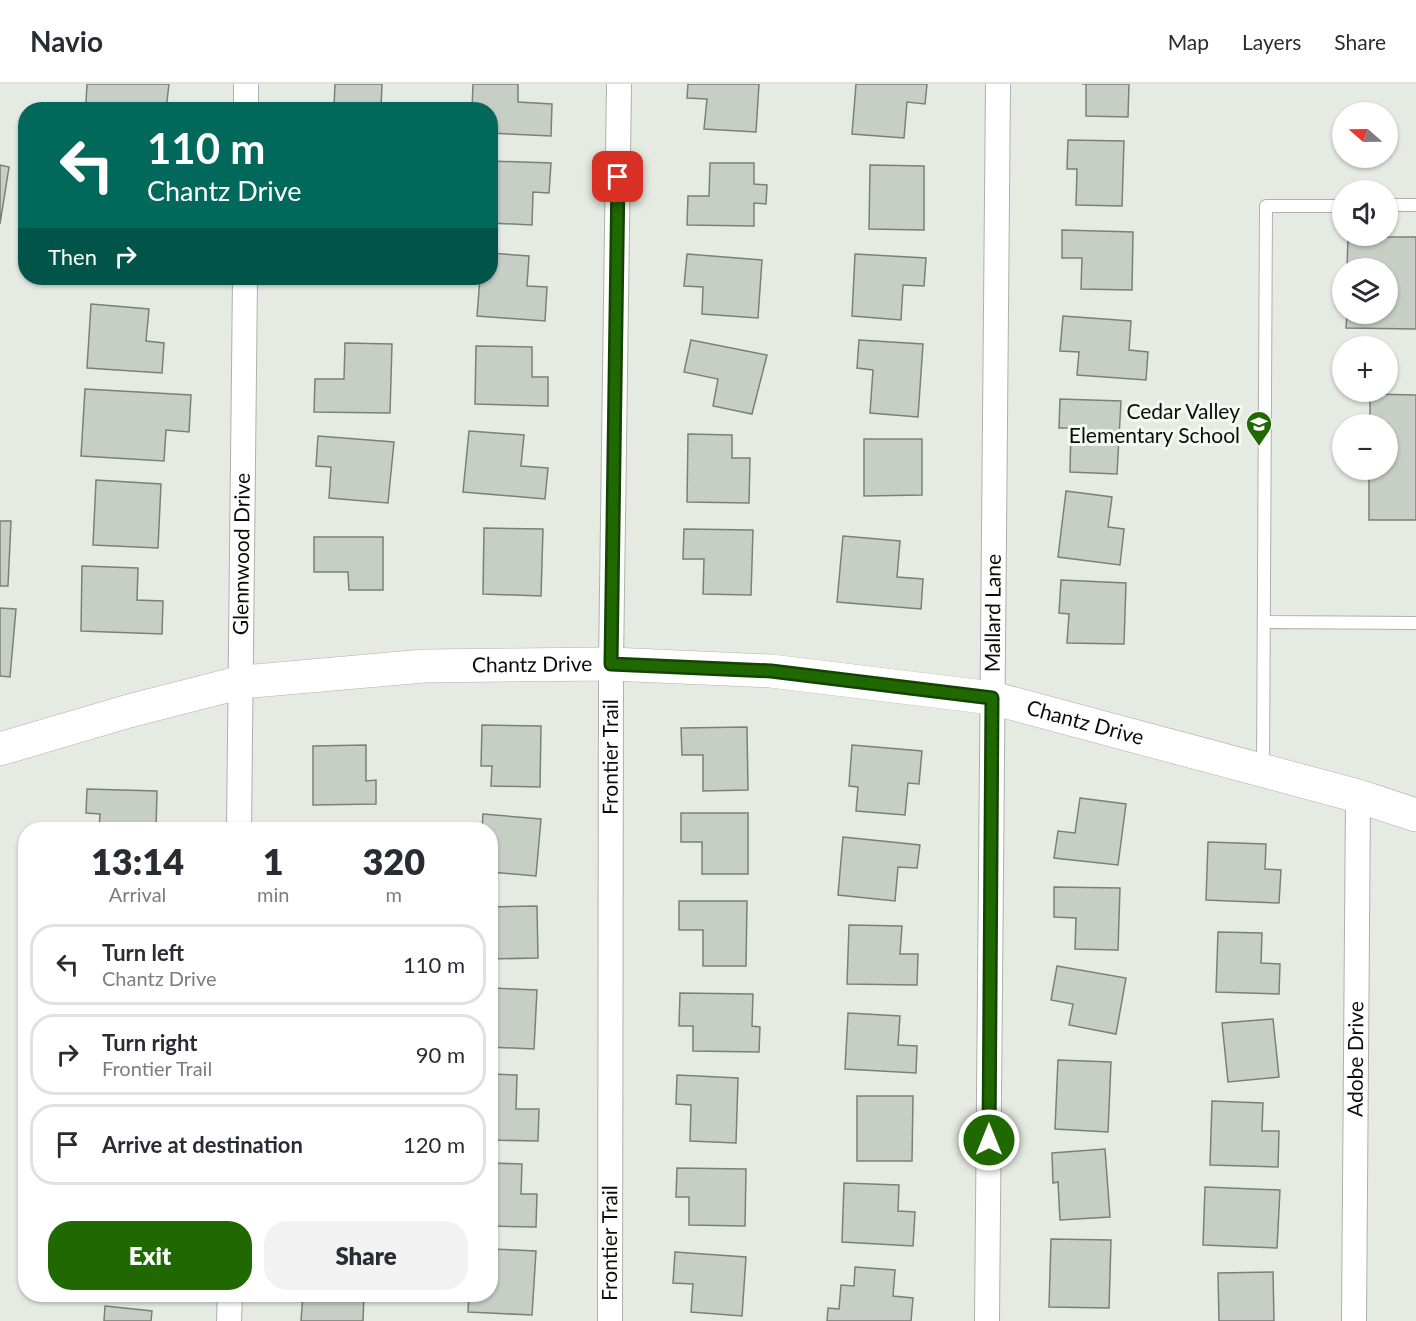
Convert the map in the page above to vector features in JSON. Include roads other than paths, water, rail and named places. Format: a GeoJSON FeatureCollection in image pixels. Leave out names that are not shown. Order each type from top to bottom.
{"type":"FeatureCollection","features":[{"type":"Feature","properties":{"kind":"street"},"geometry":{"type":"LineString","coordinates":[[246,84],[246,102]]}},
{"type":"Feature","properties":{"kind":"street","name":"Frontier Trail"},"geometry":{"type":"LineString","coordinates":[[610,1321],[611,664],[619,84]]}},
{"type":"Feature","properties":{"kind":"street","name":"Mallard Lane"},"geometry":{"type":"LineString","coordinates":[[987,1321],[998,84]]}},
{"type":"Feature","properties":{"kind":"street","name":"Glennwood Drive"},"geometry":{"type":"LineString","coordinates":[[239,822],[245,285]]}},
{"type":"Feature","properties":{"kind":"street","name":"Chantz Drive"},"geometry":{"type":"LineString","coordinates":[[0,749],[129,711],[242,682],[424,666],[611,664],[771,671],[992,698],[1358,796],[1416,814]]}},
{"type":"Feature","properties":{"kind":"street","name":"Adobe Drive"},"geometry":{"type":"LineString","coordinates":[[1354,1321],[1358,796]]}},
{"type":"Feature","properties":{"kind":"street"},"geometry":{"type":"LineString","coordinates":[[230,1302],[230,1321]]}},
{"type":"Feature","properties":{"kind":"lane"},"geometry":{"type":"LineString","coordinates":[[1398,205],[1416,205]]}},
{"type":"Feature","properties":{"kind":"lane"},"geometry":{"type":"LineString","coordinates":[[1263,771],[1266,206],[1332,206]]}},
{"type":"Feature","properties":{"kind":"lane"},"geometry":{"type":"LineString","coordinates":[[1264,622],[1416,623]]}},
{"type":"Feature","properties":{"kind":"place","name":"Cedar Valley Elementary School"},"geometry":{"type":"Point","coordinates":[1259,447]}}]}
